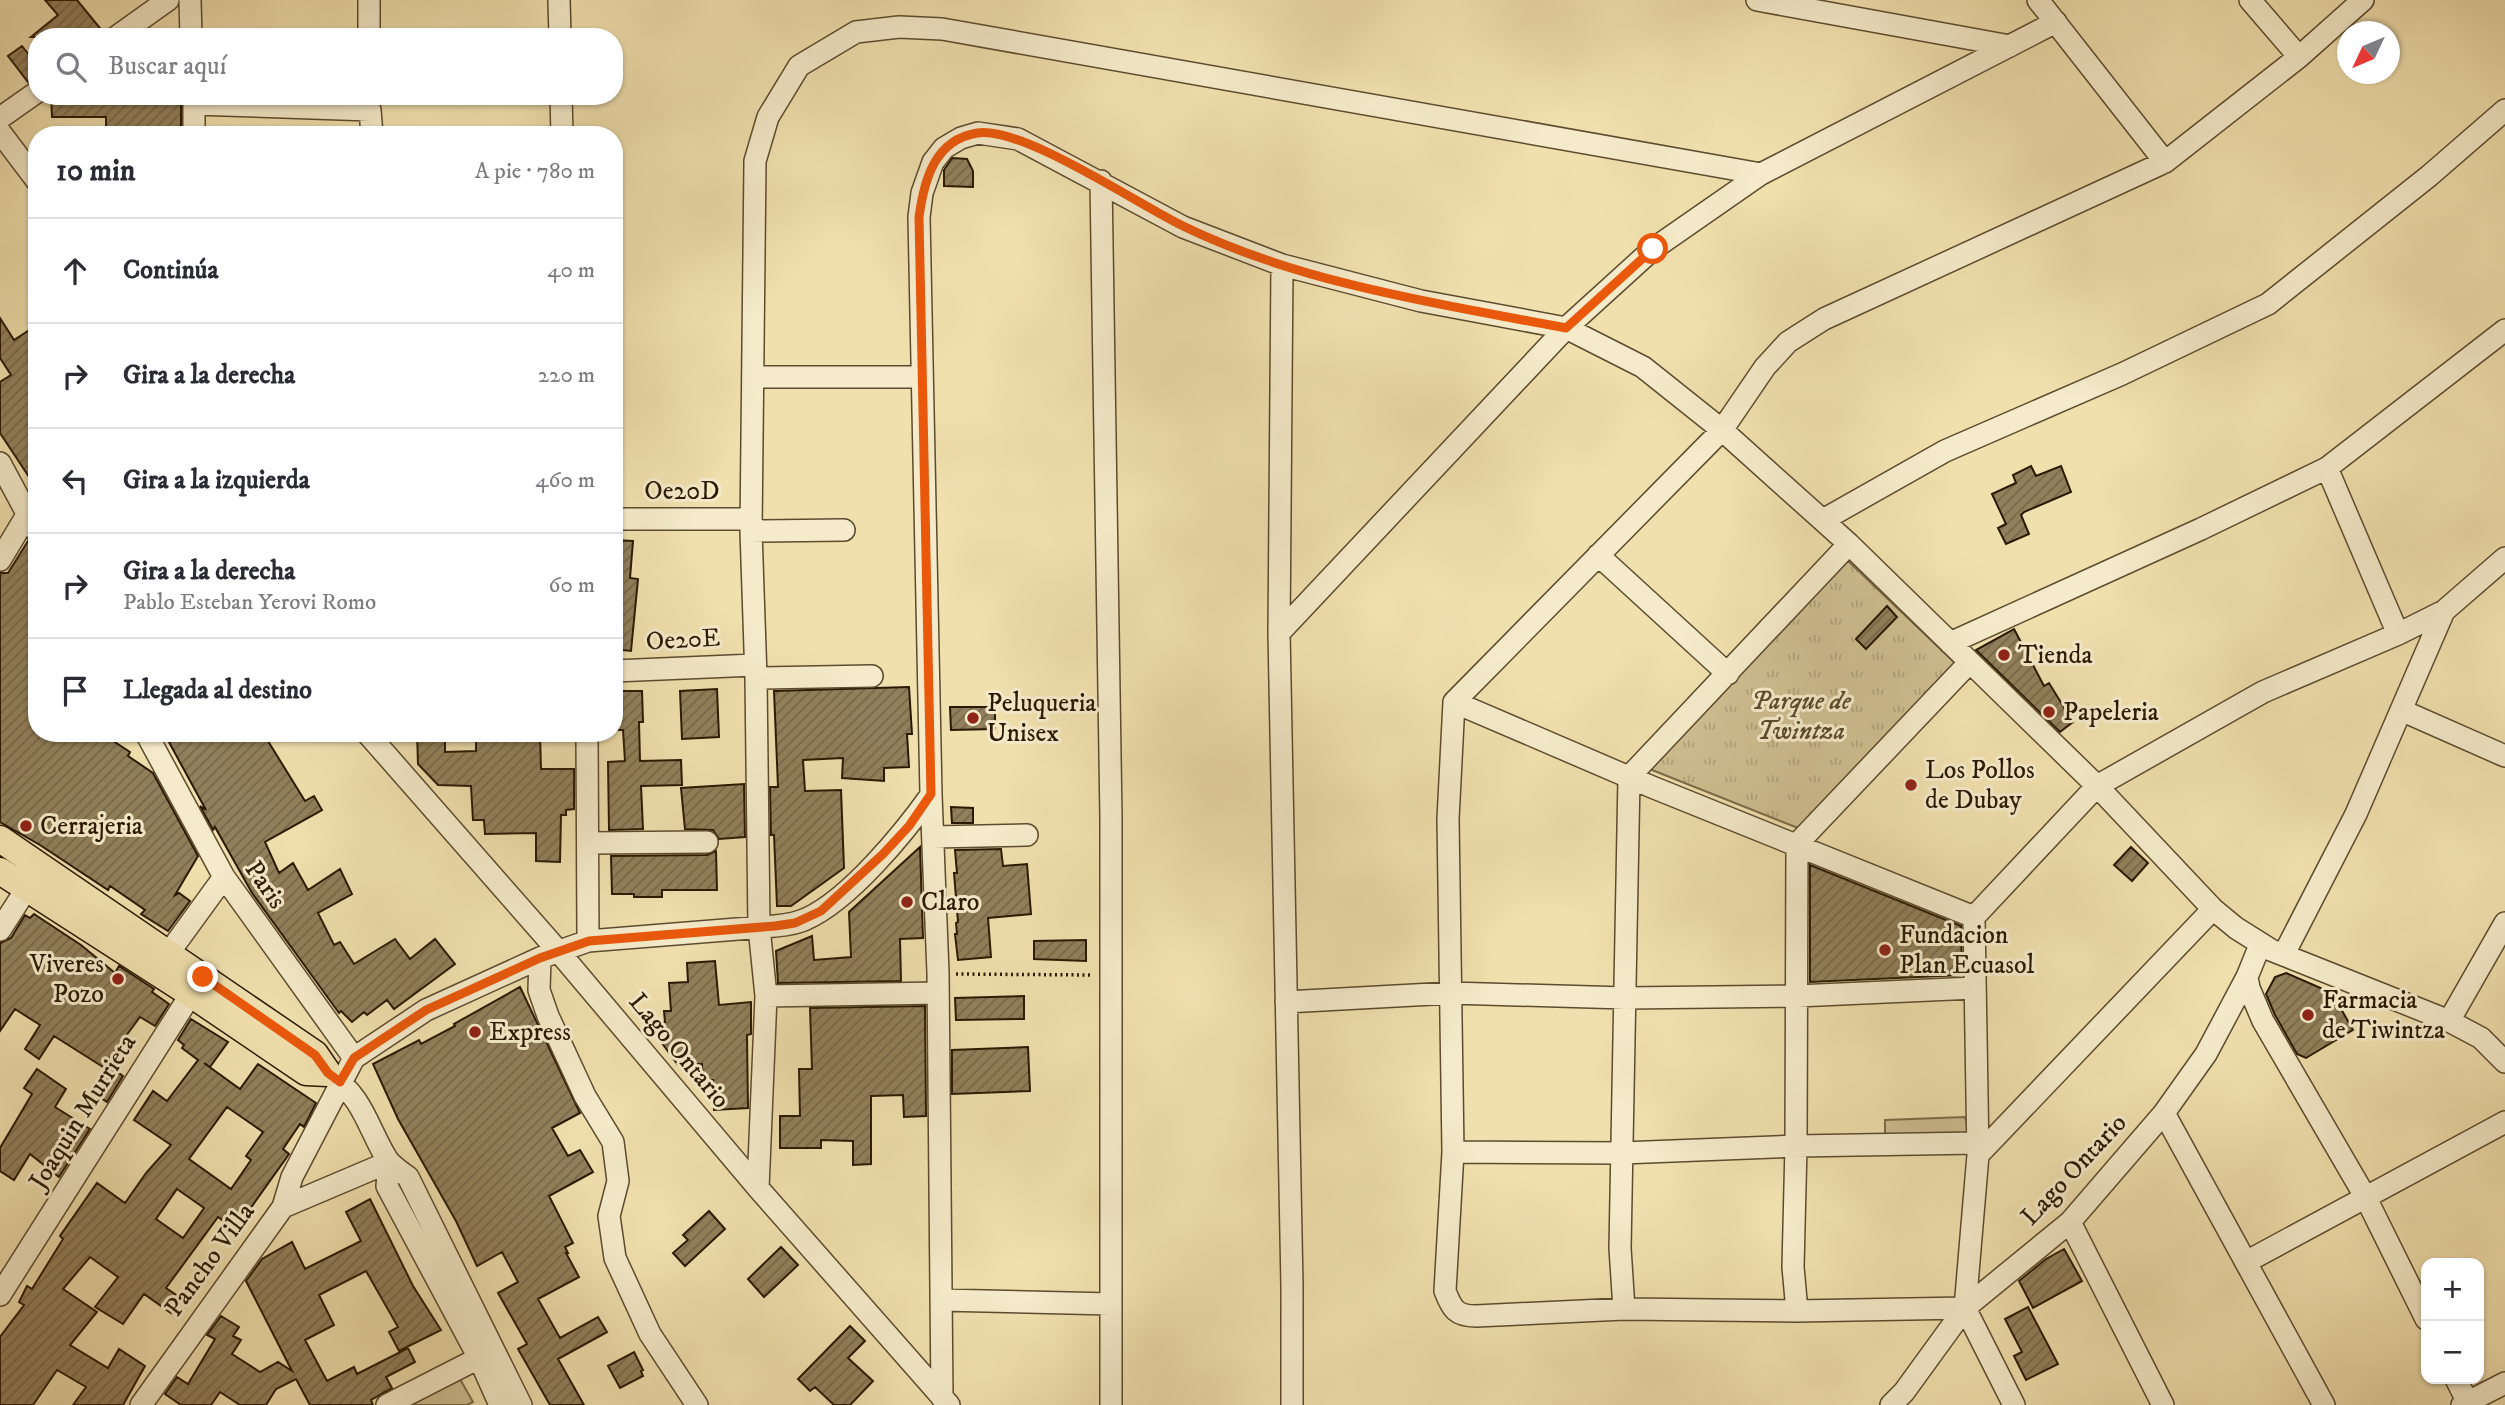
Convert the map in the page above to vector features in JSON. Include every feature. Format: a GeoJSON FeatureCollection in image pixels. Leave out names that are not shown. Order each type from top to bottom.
{"type":"FeatureCollection","features":[{"type":"Feature","properties":{"kind":"main road"},"geometry":{"type":"LineString","coordinates":[[0,839],[315,1055],[334,1077]]}},
{"type":"Feature","properties":{"kind":"main road"},"geometry":{"type":"LineString","coordinates":[[0,871],[306,1072],[334,1077]]}},
{"type":"Feature","properties":{"kind":"street"},"geometry":{"type":"LineString","coordinates":[[129,28],[168,0]]}},
{"type":"Feature","properties":{"kind":"street"},"geometry":{"type":"LineString","coordinates":[[190,0],[191,28]]}},
{"type":"Feature","properties":{"kind":"street"},"geometry":{"type":"LineString","coordinates":[[369,0],[369,28]]}},
{"type":"Feature","properties":{"kind":"street"},"geometry":{"type":"LineString","coordinates":[[559,0],[560,28]]}},
{"type":"Feature","properties":{"kind":"street"},"geometry":{"type":"LineString","coordinates":[[1757,0],[2010,46]]}},
{"type":"Feature","properties":{"kind":"street"},"geometry":{"type":"LineString","coordinates":[[2038,0],[2165,162]]}},
{"type":"Feature","properties":{"kind":"street"},"geometry":{"type":"LineString","coordinates":[[2250,0],[2299,57]]}},
{"type":"Feature","properties":{"kind":"street"},"geometry":{"type":"LineString","coordinates":[[1965,1308],[1797,1311],[1624,1309],[1476,1316],[1463,1316],[1455,1310],[1445,1291],[1454,1152],[1448,819],[1454,702],[1722,430],[1765,367],[1788,342],[1824,318],[2165,162],[2299,57],[2363,0]]}},
{"type":"Feature","properties":{"kind":"street"},"geometry":{"type":"LineString","coordinates":[[1279,633],[1566,328],[1653,249],[1761,174],[2056,22]]}},
{"type":"Feature","properties":{"kind":"street"},"geometry":{"type":"LineString","coordinates":[[758,1188],[766,996],[759,927],[751,525],[755,161],[768,117],[799,66],[856,32],[899,27],[942,29],[1761,174]]}},
{"type":"Feature","properties":{"kind":"street"},"geometry":{"type":"LineString","coordinates":[[0,118],[28,98]]}},
{"type":"Feature","properties":{"kind":"street"},"geometry":{"type":"LineString","coordinates":[[194,105],[194,126]]}},
{"type":"Feature","properties":{"kind":"street"},"geometry":{"type":"LineString","coordinates":[[370,105],[371,126]]}},
{"type":"Feature","properties":{"kind":"street"},"geometry":{"type":"LineString","coordinates":[[561,105],[562,126]]}},
{"type":"Feature","properties":{"kind":"street"},"geometry":{"type":"LineString","coordinates":[[1823,520],[1945,451],[2122,374],[2268,304],[2429,176],[2505,110]]}},
{"type":"Feature","properties":{"kind":"street"},"geometry":{"type":"LineString","coordinates":[[0,132],[28,169]]}},
{"type":"Feature","properties":{"kind":"street"},"geometry":{"type":"LineString","coordinates":[[946,1402],[941,1300],[938,983],[931,794],[919,217],[922,193],[933,162],[944,148],[961,138],[978,133],[1018,139],[1184,227],[1282,265],[1421,300],[1566,328],[1643,367],[1722,430],[1849,544],[2097,786],[2213,909],[2260,945],[2449,1021],[2481,1038],[2505,1062]]}},
{"type":"Feature","properties":{"kind":"street"},"geometry":{"type":"LineString","coordinates":[[1101,181],[1111,805],[1111,1405]]}},
{"type":"Feature","properties":{"kind":"street"},"geometry":{"type":"LineString","coordinates":[[1282,265],[1279,633],[1292,1405]]}},
{"type":"Feature","properties":{"kind":"street"},"geometry":{"type":"LineString","coordinates":[[1950,643],[2201,529],[2327,468],[2505,330]]}},
{"type":"Feature","properties":{"kind":"street"},"geometry":{"type":"LineString","coordinates":[[753,377],[922,377]]}},
{"type":"Feature","properties":{"kind":"street"},"geometry":{"type":"LineString","coordinates":[[0,463],[28,516]]}},
{"type":"Feature","properties":{"kind":"street"},"geometry":{"type":"LineString","coordinates":[[2327,468],[2398,634]]}},
{"type":"Feature","properties":{"kind":"street","name":"Oe20D"},"geometry":{"type":"LineString","coordinates":[[623,519],[844,530]]}},
{"type":"Feature","properties":{"kind":"street"},"geometry":{"type":"LineString","coordinates":[[0,560],[28,528]]}},
{"type":"Feature","properties":{"kind":"street"},"geometry":{"type":"LineString","coordinates":[[1624,1309],[1620,1248],[1629,777],[1849,544]]}},
{"type":"Feature","properties":{"kind":"street"},"geometry":{"type":"LineString","coordinates":[[1598,555],[1728,674]]}},
{"type":"Feature","properties":{"kind":"street"},"geometry":{"type":"LineString","coordinates":[[2014,1405],[1965,1308],[1977,1149],[1974,917],[2097,786],[2263,692],[2398,634],[2444,611],[2505,558]]}},
{"type":"Feature","properties":{"kind":"street"},"geometry":{"type":"LineString","coordinates":[[2284,954],[2356,814],[2403,711],[2444,611]]}},
{"type":"Feature","properties":{"kind":"street"},"geometry":{"type":"LineString","coordinates":[[1797,1311],[1793,1268],[1797,844],[1969,663]]}},
{"type":"Feature","properties":{"kind":"street","name":"Oe20E"},"geometry":{"type":"LineString","coordinates":[[623,671],[755,671],[872,676]]}},
{"type":"Feature","properties":{"kind":"street"},"geometry":{"type":"LineString","coordinates":[[1454,702],[1629,777],[1974,917]]}},
{"type":"Feature","properties":{"kind":"street"},"geometry":{"type":"LineString","coordinates":[[2403,711],[2505,756]]}},
{"type":"Feature","properties":{"kind":"street","name":"Paris"},"geometry":{"type":"LineString","coordinates":[[151,742],[224,877],[354,1058]]}},
{"type":"Feature","properties":{"kind":"street","name":"Lago Ontario"},"geometry":{"type":"LineString","coordinates":[[376,742],[549,955],[946,1402]]}},
{"type":"Feature","properties":{"kind":"street"},"geometry":{"type":"LineString","coordinates":[[587,742],[589,941]]}},
{"type":"Feature","properties":{"kind":"street"},"geometry":{"type":"LineString","coordinates":[[283,1207],[292,1177],[334,1077],[354,1058],[426,1010],[549,955],[589,941],[795,923],[821,911],[883,854],[909,826],[931,794]]}},
{"type":"Feature","properties":{"kind":"street"},"geometry":{"type":"LineString","coordinates":[[933,837],[1027,835]]}},
{"type":"Feature","properties":{"kind":"street"},"geometry":{"type":"LineString","coordinates":[[588,843],[707,842]]}},
{"type":"Feature","properties":{"kind":"street"},"geometry":{"type":"LineString","coordinates":[[168,954],[224,877]]}},
{"type":"Feature","properties":{"kind":"street"},"geometry":{"type":"LineString","coordinates":[[0,930],[27,888]]}},
{"type":"Feature","properties":{"kind":"street"},"geometry":{"type":"LineString","coordinates":[[1454,1152],[1622,1153],[1796,1146],[1977,1149],[2213,909]]}},
{"type":"Feature","properties":{"kind":"street"},"geometry":{"type":"LineString","coordinates":[[2449,1021],[2505,923]]}},
{"type":"Feature","properties":{"kind":"street","name":"Lago Ontario"},"geometry":{"type":"LineString","coordinates":[[1891,1405],[1904,1392],[1965,1308],[2070,1222],[2164,1113],[2206,1054],[2247,977],[2260,945]]}},
{"type":"Feature","properties":{"kind":"street"},"geometry":{"type":"LineString","coordinates":[[549,955],[540,990],[548,1016],[585,1096],[613,1142],[618,1181],[609,1216],[615,1258],[650,1334],[697,1405]]}},
{"type":"Feature","properties":{"kind":"street"},"geometry":{"type":"LineString","coordinates":[[2247,977],[2263,1021],[2366,1198],[2421,1309]]}},
{"type":"Feature","properties":{"kind":"street"},"geometry":{"type":"LineString","coordinates":[[766,996],[938,983]]}},
{"type":"Feature","properties":{"kind":"street"},"geometry":{"type":"LineString","coordinates":[[1286,1002],[1451,993],[1625,998],[1797,996],[1973,988]]}},
{"type":"Feature","properties":{"kind":"street","name":"Joaquin Murrieta"},"geometry":{"type":"LineString","coordinates":[[0,1296],[191,994]]}},
{"type":"Feature","properties":{"kind":"street"},"geometry":{"type":"LineString","coordinates":[[2505,1042],[2505,1062]]}},
{"type":"Feature","properties":{"kind":"street"},"geometry":{"type":"LineString","coordinates":[[334,1077],[352,1093],[365,1113],[389,1162],[408,1177],[521,1405]]}},
{"type":"Feature","properties":{"kind":"street"},"geometry":{"type":"LineString","coordinates":[[2164,1113],[2324,1405]]}},
{"type":"Feature","properties":{"kind":"street"},"geometry":{"type":"LineString","coordinates":[[2246,1262],[2505,1122]]}},
{"type":"Feature","properties":{"kind":"street"},"geometry":{"type":"LineString","coordinates":[[389,1162],[387,1185],[479,1358],[500,1405]]}},
{"type":"Feature","properties":{"kind":"street","name":"Pancho Villa"},"geometry":{"type":"LineString","coordinates":[[141,1405],[283,1207],[389,1162]]}},
{"type":"Feature","properties":{"kind":"street"},"geometry":{"type":"LineString","coordinates":[[2070,1222],[2163,1405]]}},
{"type":"Feature","properties":{"kind":"street"},"geometry":{"type":"LineString","coordinates":[[941,1300],[1111,1304]]}},
{"type":"Feature","properties":{"kind":"street"},"geometry":{"type":"LineString","coordinates":[[387,1405],[479,1358]]}},
{"type":"Feature","properties":{"kind":"street"},"geometry":{"type":"LineString","coordinates":[[2458,1384],[2466,1404],[2505,1384]]}},
{"type":"Feature","properties":{"kind":"path"},"geometry":{"type":"LineString","coordinates":[[938,983],[1111,975]]}},
{"type":"Feature","properties":{"kind":"green space","name":"Parque de Twintza"},"geometry":{"type":"Polygon","coordinates":[[[1846,559],[1955,663],[1798,828],[1647,768],[1846,559]]]}},
{"type":"Feature","properties":{"kind":"green space"},"geometry":{"type":"Polygon","coordinates":[[[1965,1117],[1970,1136],[1885,1137],[1885,1120],[1965,1117]]]}},
{"type":"Feature","properties":{"kind":"green space"},"geometry":{"type":"Polygon","coordinates":[[[460,1379],[473,1402],[467,1405],[411,1405],[460,1379]]]}},
{"type":"Feature","properties":{"kind":"building"},"geometry":{"type":"Polygon","coordinates":[[[45,0],[77,0],[100,28],[42,28],[58,15],[45,0]]]}},
{"type":"Feature","properties":{"kind":"building"},"geometry":{"type":"Polygon","coordinates":[[[22,46],[28,54],[28,82],[8,56],[22,46]]]}},
{"type":"Feature","properties":{"kind":"building"},"geometry":{"type":"Polygon","coordinates":[[[51,105],[181,105],[181,126],[106,126],[106,117],[52,117],[51,105]]]}},
{"type":"Feature","properties":{"kind":"building"},"geometry":{"type":"Polygon","coordinates":[[[952,158],[967,159],[973,171],[973,187],[944,186],[944,170],[952,158]]]}},
{"type":"Feature","properties":{"kind":"building"},"geometry":{"type":"Polygon","coordinates":[[[0,318],[14,340],[28,331],[28,475],[0,433],[0,382],[11,375],[0,358],[0,318]]]}},
{"type":"Feature","properties":{"kind":"building"},"geometry":{"type":"Polygon","coordinates":[[[2031,466],[2036,476],[2061,466],[2071,492],[2024,512],[2021,515],[2029,534],[2006,544],[1998,528],[2006,524],[1992,494],[2016,483],[2013,475],[2031,466]]]}},
{"type":"Feature","properties":{"kind":"building"},"geometry":{"type":"Polygon","coordinates":[[[623,540],[633,541],[630,578],[638,579],[631,651],[623,650],[623,540]]]}},
{"type":"Feature","properties":{"kind":"building"},"geometry":{"type":"Polygon","coordinates":[[[28,541],[28,742],[115,742],[130,752],[128,756],[153,773],[198,856],[175,895],[179,893],[190,901],[168,931],[141,914],[145,910],[110,886],[108,890],[0,822],[0,573],[8,573],[28,541]]]}},
{"type":"Feature","properties":{"kind":"building"},"geometry":{"type":"Polygon","coordinates":[[[1887,606],[1897,617],[1866,649],[1856,639],[1887,606]]]}},
{"type":"Feature","properties":{"kind":"building"},"geometry":{"type":"Polygon","coordinates":[[[2014,629],[2044,686],[2049,683],[2073,722],[2060,732],[1976,650],[2014,629]]]}},
{"type":"Feature","properties":{"kind":"building"},"geometry":{"type":"Polygon","coordinates":[[[909,687],[912,734],[907,734],[909,767],[884,768],[884,781],[842,778],[843,758],[803,760],[805,791],[841,790],[844,868],[791,906],[777,906],[770,787],[778,787],[774,691],[909,687]]]}},
{"type":"Feature","properties":{"kind":"building"},"geometry":{"type":"Polygon","coordinates":[[[717,689],[719,737],[682,739],[680,691],[717,689]]]}},
{"type":"Feature","properties":{"kind":"building"},"geometry":{"type":"Polygon","coordinates":[[[623,691],[642,691],[643,722],[639,722],[640,761],[681,760],[682,785],[641,786],[643,829],[609,830],[608,762],[625,761],[623,691]]]}},
{"type":"Feature","properties":{"kind":"building","name":"Peluqueria Unisex"},"geometry":{"type":"Polygon","coordinates":[[[950,707],[995,707],[995,729],[951,730],[950,707]]]}},
{"type":"Feature","properties":{"kind":"building"},"geometry":{"type":"Polygon","coordinates":[[[169,742],[269,742],[305,801],[314,796],[322,810],[265,842],[279,873],[293,863],[308,890],[340,869],[352,894],[318,913],[334,945],[340,942],[354,964],[395,939],[410,959],[435,939],[455,964],[394,1009],[387,1000],[352,1022],[341,1011],[339,1013],[252,893],[215,827],[213,830],[200,806],[206,810],[169,742]]]}},
{"type":"Feature","properties":{"kind":"building"},"geometry":{"type":"Polygon","coordinates":[[[417,742],[445,742],[445,752],[476,751],[476,742],[540,742],[541,769],[574,769],[574,809],[566,810],[566,815],[561,815],[560,862],[536,861],[536,833],[485,834],[484,820],[473,820],[471,786],[438,785],[418,764],[417,742]]]}},
{"type":"Feature","properties":{"kind":"building"},"geometry":{"type":"Polygon","coordinates":[[[744,784],[745,837],[719,839],[713,830],[685,829],[681,788],[744,784]]]}},
{"type":"Feature","properties":{"kind":"building"},"geometry":{"type":"Polygon","coordinates":[[[951,807],[973,808],[973,823],[952,823],[951,807]]]}},
{"type":"Feature","properties":{"kind":"building"},"geometry":{"type":"Polygon","coordinates":[[[920,847],[923,938],[900,939],[901,981],[778,983],[776,951],[812,936],[814,960],[851,957],[849,912],[920,847]]]}},
{"type":"Feature","properties":{"kind":"building"},"geometry":{"type":"Polygon","coordinates":[[[2131,847],[2148,863],[2132,881],[2114,865],[2131,847]]]}},
{"type":"Feature","properties":{"kind":"building"},"geometry":{"type":"Polygon","coordinates":[[[1001,849],[1003,866],[1027,864],[1031,914],[988,918],[991,957],[958,960],[955,934],[958,922],[955,850],[1001,849]]]}},
{"type":"Feature","properties":{"kind":"building"},"geometry":{"type":"Polygon","coordinates":[[[716,851],[717,890],[662,890],[662,897],[612,894],[611,856],[707,855],[716,851]]]}},
{"type":"Feature","properties":{"kind":"building","name":"Fundacion Plan Ecuasol"},"geometry":{"type":"Polygon","coordinates":[[[1810,865],[1961,926],[1962,975],[1810,982],[1810,865]]]}},
{"type":"Feature","properties":{"kind":"building"},"geometry":{"type":"Polygon","coordinates":[[[34,914],[81,945],[115,973],[119,966],[154,989],[152,992],[169,1004],[155,1026],[140,1017],[103,1067],[54,1036],[39,1059],[25,1049],[40,1025],[15,1009],[0,1031],[0,943],[11,938],[25,915],[30,918],[34,914]]]}},
{"type":"Feature","properties":{"kind":"building"},"geometry":{"type":"Polygon","coordinates":[[[1086,940],[1086,961],[1034,959],[1034,941],[1086,940]]]}},
{"type":"Feature","properties":{"kind":"building"},"geometry":{"type":"Polygon","coordinates":[[[715,961],[719,1005],[751,1002],[751,1034],[747,1035],[748,1108],[714,1110],[713,1080],[703,1080],[702,1064],[678,1065],[656,1035],[655,1022],[665,1022],[664,1011],[671,1011],[669,983],[688,982],[687,963],[715,961]]]}},
{"type":"Feature","properties":{"kind":"building","name":"Farmacia de Tiwintza"},"geometry":{"type":"Polygon","coordinates":[[[2286,973],[2332,993],[2353,1030],[2306,1058],[2297,1054],[2266,994],[2275,977],[2286,973]]]}},
{"type":"Feature","properties":{"kind":"building"},"geometry":{"type":"Polygon","coordinates":[[[520,987],[580,1113],[552,1128],[568,1156],[580,1150],[593,1172],[549,1196],[573,1243],[565,1247],[566,1253],[579,1277],[538,1299],[560,1338],[598,1317],[607,1332],[558,1359],[584,1405],[550,1405],[518,1349],[527,1344],[498,1293],[518,1282],[502,1252],[477,1266],[456,1221],[398,1119],[373,1064],[419,1040],[421,1044],[520,987]]]}},
{"type":"Feature","properties":{"kind":"building"},"geometry":{"type":"Polygon","coordinates":[[[1024,996],[1024,1019],[956,1020],[955,998],[1024,996]]]}},
{"type":"Feature","properties":{"kind":"building"},"geometry":{"type":"Polygon","coordinates":[[[925,1006],[926,1116],[904,1117],[903,1095],[871,1096],[871,1164],[853,1165],[853,1141],[821,1140],[821,1148],[780,1148],[780,1116],[800,1116],[799,1069],[812,1069],[810,1008],[925,1006]]]}},
{"type":"Feature","properties":{"kind":"building"},"geometry":{"type":"Polygon","coordinates":[[[191,1019],[228,1042],[210,1067],[204,1063],[240,1089],[258,1064],[316,1103],[304,1127],[300,1124],[283,1149],[289,1154],[235,1230],[218,1217],[166,1288],[181,1298],[171,1313],[144,1294],[123,1324],[95,1307],[118,1277],[90,1257],[63,1289],[97,1312],[70,1345],[108,1368],[119,1349],[145,1366],[123,1405],[73,1405],[86,1387],[57,1370],[33,1405],[0,1405],[0,1337],[24,1305],[19,1302],[27,1286],[32,1289],[63,1239],[60,1236],[97,1183],[125,1203],[146,1173],[171,1145],[134,1120],[153,1091],[167,1101],[198,1060],[182,1048],[184,1045],[178,1040],[191,1019]],[[227,1107],[189,1159],[231,1189],[251,1160],[246,1156],[263,1132],[227,1107]],[[177,1189],[156,1219],[183,1238],[204,1208],[177,1189]]]}},
{"type":"Feature","properties":{"kind":"building"},"geometry":{"type":"Polygon","coordinates":[[[1028,1047],[1030,1091],[952,1094],[952,1050],[1028,1047]]]}},
{"type":"Feature","properties":{"kind":"building"},"geometry":{"type":"Polygon","coordinates":[[[109,1066],[123,1076],[107,1102],[91,1091],[109,1066]]]}},
{"type":"Feature","properties":{"kind":"building"},"geometry":{"type":"Polygon","coordinates":[[[37,1069],[66,1089],[55,1107],[90,1129],[59,1177],[30,1154],[14,1180],[0,1171],[0,1148],[32,1094],[24,1088],[37,1069]]]}},
{"type":"Feature","properties":{"kind":"building"},"geometry":{"type":"Polygon","coordinates":[[[370,1199],[413,1286],[441,1330],[399,1351],[389,1332],[398,1327],[366,1271],[319,1295],[334,1325],[305,1340],[327,1381],[354,1367],[357,1374],[408,1348],[415,1362],[386,1377],[392,1388],[371,1400],[373,1405],[310,1405],[296,1379],[276,1389],[266,1405],[240,1405],[220,1392],[211,1405],[181,1405],[165,1394],[177,1377],[188,1384],[215,1339],[207,1335],[221,1316],[239,1327],[233,1336],[241,1340],[232,1354],[260,1372],[278,1362],[292,1371],[246,1281],[262,1259],[292,1242],[305,1269],[361,1241],[346,1212],[370,1199]]]}},
{"type":"Feature","properties":{"kind":"building"},"geometry":{"type":"Polygon","coordinates":[[[709,1211],[725,1229],[685,1266],[673,1253],[688,1240],[683,1235],[709,1211]]]}},
{"type":"Feature","properties":{"kind":"building"},"geometry":{"type":"Polygon","coordinates":[[[781,1247],[798,1265],[764,1297],[748,1279],[781,1247]]]}},
{"type":"Feature","properties":{"kind":"building"},"geometry":{"type":"Polygon","coordinates":[[[2064,1249],[2082,1281],[2033,1308],[2019,1281],[2046,1259],[2064,1249]]]}},
{"type":"Feature","properties":{"kind":"building"},"geometry":{"type":"Polygon","coordinates":[[[2028,1307],[2058,1364],[2026,1380],[2014,1356],[2022,1352],[2005,1319],[2028,1307]]]}},
{"type":"Feature","properties":{"kind":"building"},"geometry":{"type":"Polygon","coordinates":[[[850,1326],[865,1341],[848,1358],[873,1381],[850,1405],[834,1405],[815,1387],[810,1391],[798,1379],[850,1326]]]}},
{"type":"Feature","properties":{"kind":"building"},"geometry":{"type":"Polygon","coordinates":[[[634,1352],[643,1370],[643,1376],[620,1388],[608,1366],[634,1352]]]}},
{"type":"Feature","properties":{"kind":"place","name":"Tienda"},"geometry":{"type":"Point","coordinates":[2004,655]}},
{"type":"Feature","properties":{"kind":"place","name":"Papeleria"},"geometry":{"type":"Point","coordinates":[2049,712]}},
{"type":"Feature","properties":{"kind":"place","name":"Peluqueria Unisex"},"geometry":{"type":"Point","coordinates":[973,718]}},
{"type":"Feature","properties":{"kind":"place","name":"Los Pollos de Dubay"},"geometry":{"type":"Point","coordinates":[1911,785]}},
{"type":"Feature","properties":{"kind":"place","name":"Cerrajeria"},"geometry":{"type":"Point","coordinates":[26,826]}},
{"type":"Feature","properties":{"kind":"place","name":"Claro"},"geometry":{"type":"Point","coordinates":[907,902]}},
{"type":"Feature","properties":{"kind":"place","name":"Fundacion Plan Ecuasol"},"geometry":{"type":"Point","coordinates":[1885,950]}},
{"type":"Feature","properties":{"kind":"place","name":"Viveres Pozo"},"geometry":{"type":"Point","coordinates":[118,979]}},
{"type":"Feature","properties":{"kind":"place","name":"Farmacia de Tiwintza"},"geometry":{"type":"Point","coordinates":[2308,1015]}},
{"type":"Feature","properties":{"kind":"place","name":"Express"},"geometry":{"type":"Point","coordinates":[475,1032]}},
{"type":"Feature","properties":{"kind":"route"},"geometry":{"type":"LineString","coordinates":[[203,977],[315,1055],[328,1073],[340,1082],[354,1058],[426,1010],[540,958],[589,941],[775,926],[803,920],[821,911],[858,880],[909,826],[931,794],[919,217],[922,193],[933,162],[944,148],[961,138],[978,133],[1018,139],[1184,227],[1282,265],[1421,300],[1566,328],[1653,249]]}}]}
